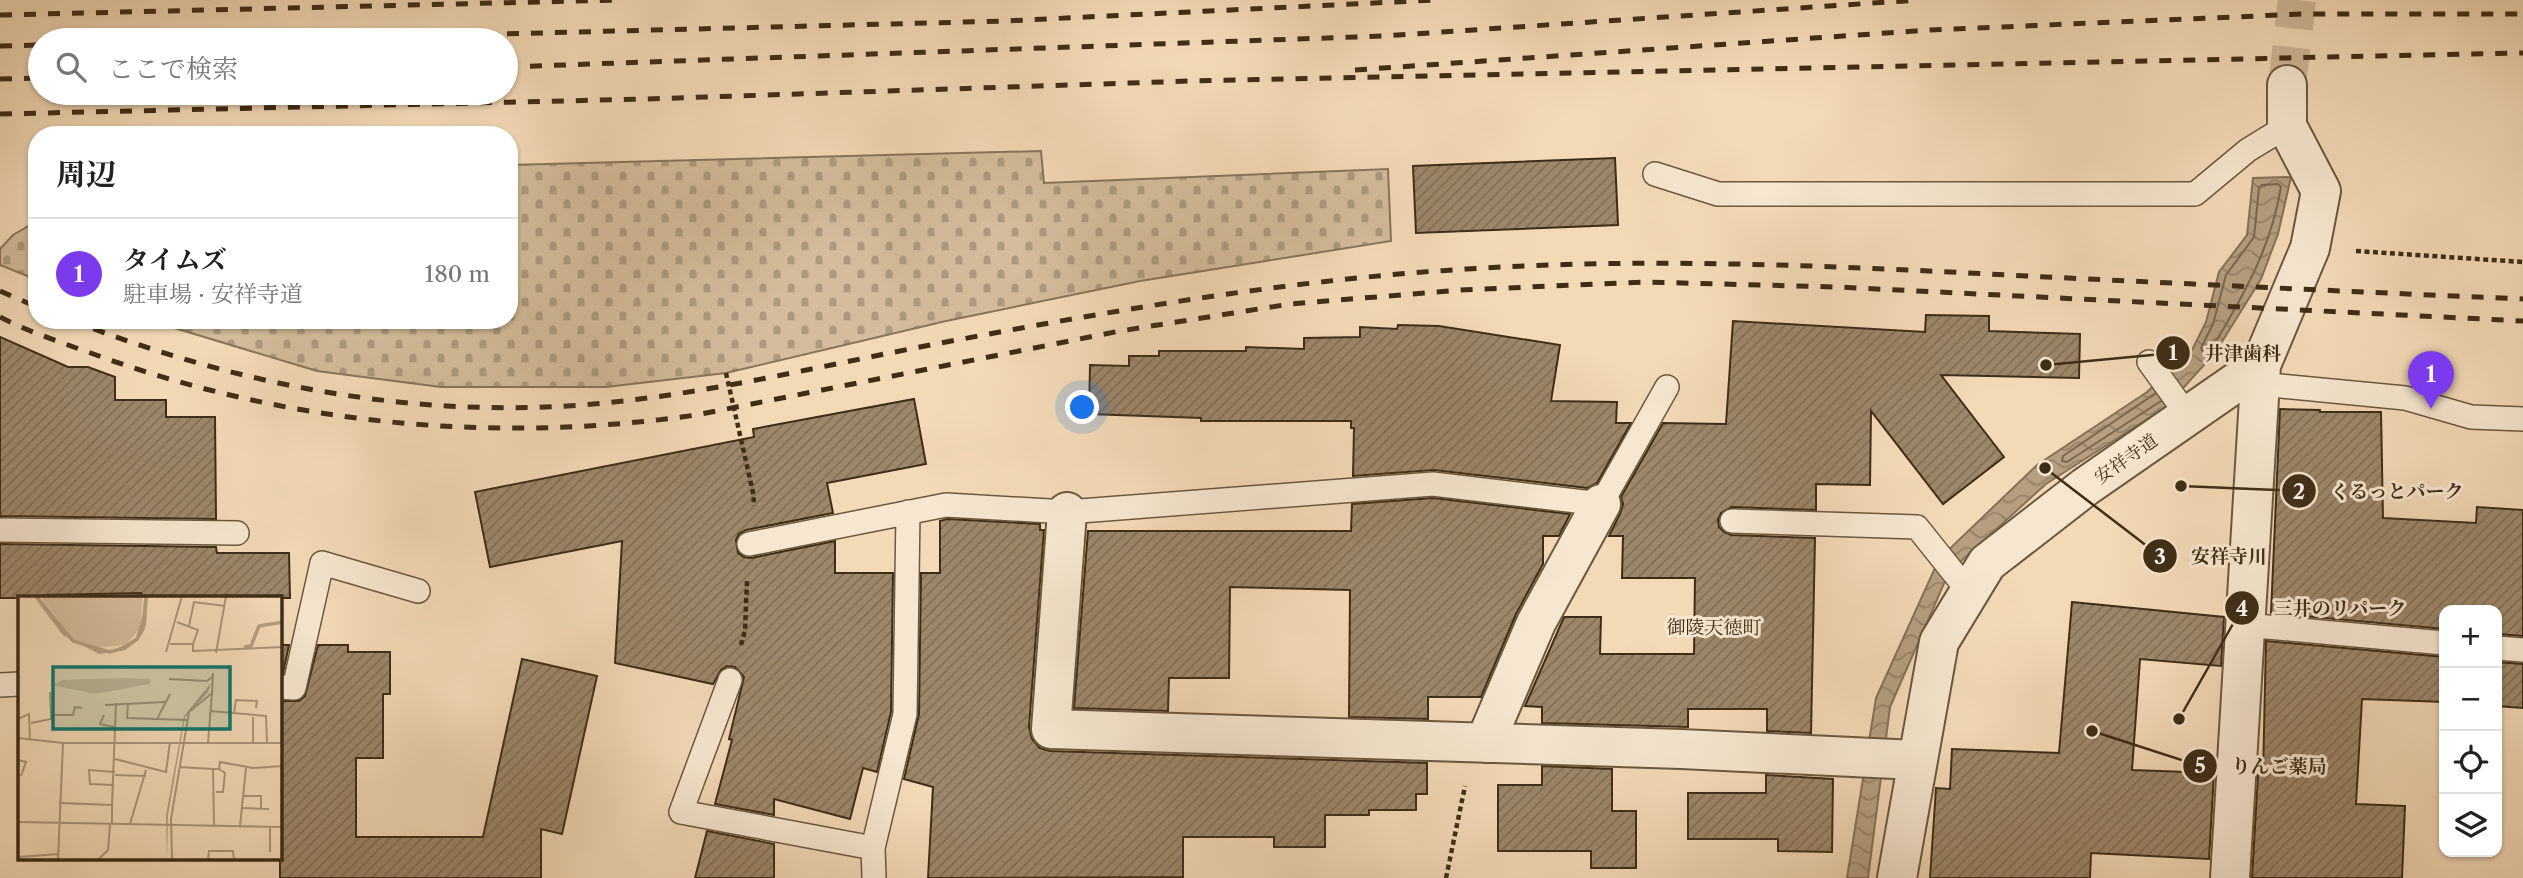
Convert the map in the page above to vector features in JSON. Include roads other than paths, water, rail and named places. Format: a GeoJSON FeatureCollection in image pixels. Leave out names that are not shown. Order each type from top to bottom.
{"type":"FeatureCollection","features":[{"type":"Feature","properties":{"kind":"street"},"geometry":{"type":"LineString","coordinates":[[2230,878],[2261,374],[2310,248],[2321,191],[2287,126],[2287,85]]}},
{"type":"Feature","properties":{"kind":"street","name":"安祥寺道"},"geometry":{"type":"LineString","coordinates":[[1897,878],[1910,760],[1938,642],[1966,587],[1987,563],[2183,409],[2261,374]]}},
{"type":"Feature","properties":{"kind":"street"},"geometry":{"type":"LineString","coordinates":[[1485,743],[1536,624],[1601,504]]}},
{"type":"Feature","properties":{"kind":"street"},"geometry":{"type":"LineString","coordinates":[[1067,512],[1052,729],[1681,749],[1910,760]]}},
{"type":"Feature","properties":{"kind":"lane"},"geometry":{"type":"LineString","coordinates":[[1655,174],[1718,194],[2195,194],[2248,150],[2287,126]]}},
{"type":"Feature","properties":{"kind":"lane"},"geometry":{"type":"LineString","coordinates":[[2149,362],[2183,409]]}},
{"type":"Feature","properties":{"kind":"lane"},"geometry":{"type":"LineString","coordinates":[[2261,374],[2405,398],[2471,416],[2523,419]]}},
{"type":"Feature","properties":{"kind":"lane"},"geometry":{"type":"LineString","coordinates":[[749,544],[946,505],[1067,512],[1433,484],[1601,504],[1667,387]]}},
{"type":"Feature","properties":{"kind":"lane"},"geometry":{"type":"LineString","coordinates":[[874,878],[873,848],[905,714],[908,512]]}},
{"type":"Feature","properties":{"kind":"lane"},"geometry":{"type":"LineString","coordinates":[[1732,521],[1917,527],[1966,587]]}},
{"type":"Feature","properties":{"kind":"lane"},"geometry":{"type":"LineString","coordinates":[[0,530],[237,533]]}},
{"type":"Feature","properties":{"kind":"lane"},"geometry":{"type":"LineString","coordinates":[[282,687],[294,688],[322,563],[418,591]]}},
{"type":"Feature","properties":{"kind":"lane"},"geometry":{"type":"LineString","coordinates":[[2245,625],[2439,643]]}},
{"type":"Feature","properties":{"kind":"lane"},"geometry":{"type":"LineString","coordinates":[[2502,648],[2523,650]]}},
{"type":"Feature","properties":{"kind":"lane"},"geometry":{"type":"LineString","coordinates":[[730,680],[681,812],[873,848]]}},
{"type":"Feature","properties":{"kind":"lane"},"geometry":{"type":"LineString","coordinates":[[0,685],[18,684]]}},
{"type":"Feature","properties":{"kind":"water"},"geometry":{"type":"Polygon","coordinates":[[[2291,177],[2278,234],[2261,279],[2215,353],[2166,407],[2046,484],[1949,572],[1890,707],[1868,878],[1847,878],[1876,698],[1939,559],[2037,465],[2147,392],[2192,350],[2206,322],[2219,272],[2247,235],[2253,178],[2291,177]]]}},
{"type":"Feature","properties":{"kind":"tunnel"},"geometry":{"type":"LineString","coordinates":[[2287,85],[2297,0]]}},
{"type":"Feature","properties":{"kind":"railway"},"geometry":{"type":"LineString","coordinates":[[0,15],[619,0]]}},
{"type":"Feature","properties":{"kind":"railway"},"geometry":{"type":"LineString","coordinates":[[518,34],[1005,21],[1435,0]]}},
{"type":"Feature","properties":{"kind":"railway"},"geometry":{"type":"LineString","coordinates":[[518,67],[1383,36],[1918,0]]}},
{"type":"Feature","properties":{"kind":"railway"},"geometry":{"type":"LineString","coordinates":[[1355,70],[1930,30],[2303,14],[2523,14]]}},
{"type":"Feature","properties":{"kind":"railway"},"geometry":{"type":"LineString","coordinates":[[0,46],[28,45]]}},
{"type":"Feature","properties":{"kind":"railway"},"geometry":{"type":"LineString","coordinates":[[518,102],[1191,81],[2523,53]]}},
{"type":"Feature","properties":{"kind":"railway"},"geometry":{"type":"LineString","coordinates":[[0,79],[28,78]]}},
{"type":"Feature","properties":{"kind":"railway"},"geometry":{"type":"LineString","coordinates":[[0,114],[388,105]]}},
{"type":"Feature","properties":{"kind":"railway"},"geometry":{"type":"LineString","coordinates":[[95,329],[195,362],[322,391],[387,401],[517,408],[582,405],[668,395],[992,333],[1263,289],[1399,274],[1537,265],[1677,263],[1816,266],[2523,299]]}},
{"type":"Feature","properties":{"kind":"railway"},"geometry":{"type":"LineString","coordinates":[[0,317],[36,333],[171,380],[245,398],[319,413],[394,422],[545,428],[620,424],[696,415],[1120,331],[1290,304],[1461,290],[1644,282],[1837,287],[2523,321]]}},
{"type":"Feature","properties":{"kind":"railway"},"geometry":{"type":"LineString","coordinates":[[0,291],[28,303]]}},
{"type":"Feature","properties":{"kind":"place","name":"井津歯科"},"geometry":{"type":"Point","coordinates":[2046,365]}},
{"type":"Feature","properties":{"kind":"place","name":"タイムズ"},"geometry":{"type":"Point","coordinates":[2431,409]}},
{"type":"Feature","properties":{"kind":"place","name":"安祥寺川"},"geometry":{"type":"Point","coordinates":[2045,468]}},
{"type":"Feature","properties":{"kind":"place","name":"くるっとパーク"},"geometry":{"type":"Point","coordinates":[2181,486]}},
{"type":"Feature","properties":{"kind":"place","name":"三井のリパーク"},"geometry":{"type":"Point","coordinates":[2179,719]}},
{"type":"Feature","properties":{"kind":"place","name":"りんご薬局"},"geometry":{"type":"Point","coordinates":[2092,731]}},
{"type":"Feature","properties":{"kind":"district","name":"御陵天徳町"},"geometry":{"type":"Point","coordinates":[1714,627]}}]}
